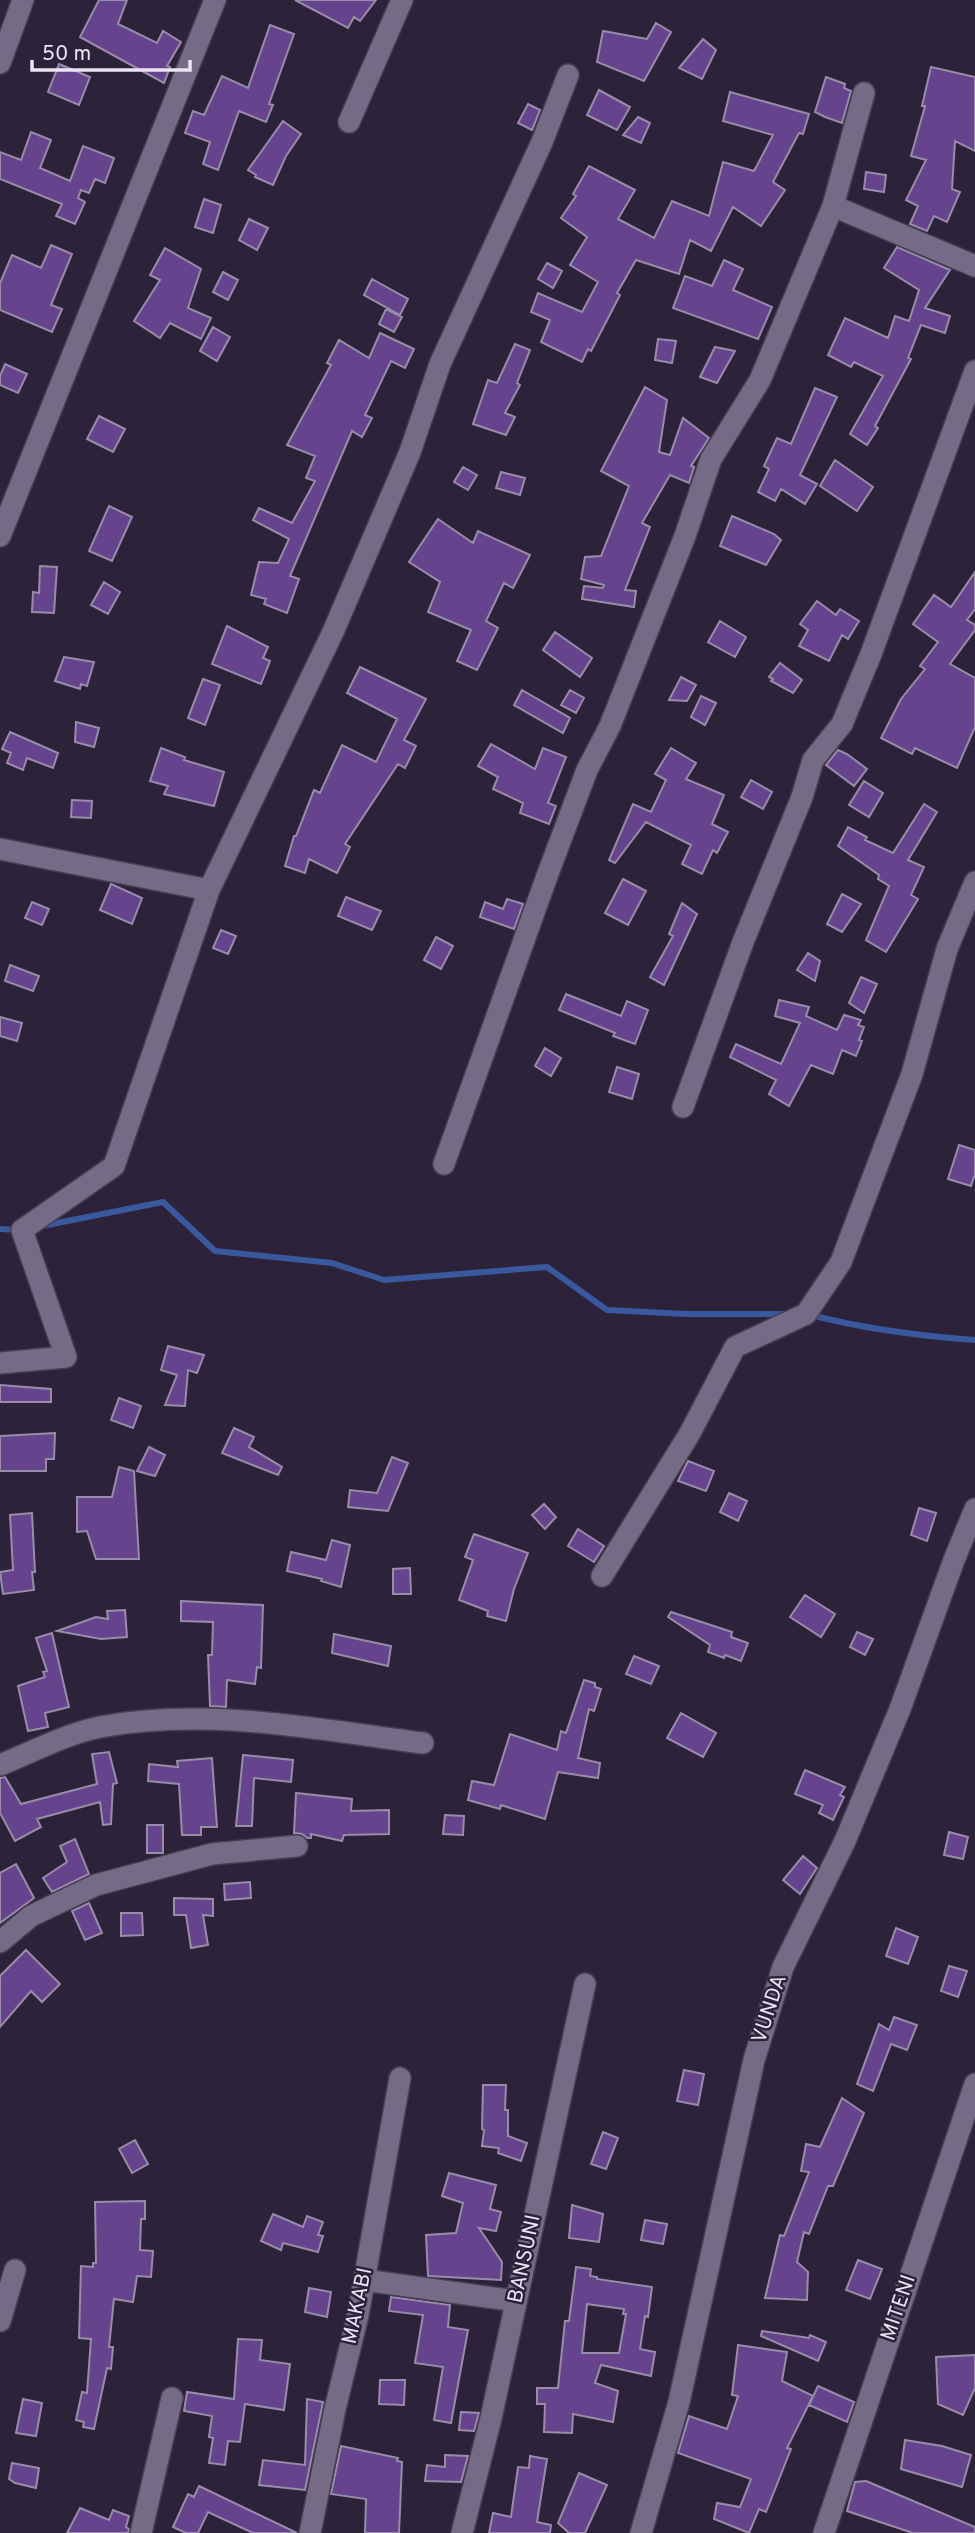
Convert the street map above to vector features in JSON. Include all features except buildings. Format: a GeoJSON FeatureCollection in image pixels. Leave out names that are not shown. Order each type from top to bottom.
{"type":"FeatureCollection","features":[{"type":"Feature","properties":{"kind":"street"},"geometry":{"type":"LineString","coordinates":[[0,64],[23,0]]}},
{"type":"Feature","properties":{"kind":"street"},"geometry":{"type":"LineString","coordinates":[[0,536],[215,0]]}},
{"type":"Feature","properties":{"kind":"street"},"geometry":{"type":"LineString","coordinates":[[349,122],[402,0]]}},
{"type":"Feature","properties":{"kind":"street"},"geometry":{"type":"LineString","coordinates":[[0,1363],[66,1357],[22,1230],[114,1166],[209,890],[333,632],[410,452],[440,364],[542,142],[568,75]]}},
{"type":"Feature","properties":{"kind":"street"},"geometry":{"type":"LineString","coordinates":[[444,1164],[587,770],[610,726],[685,536],[711,459],[760,380],[833,206],[864,93]]}},
{"type":"Feature","properties":{"kind":"street"},"geometry":{"type":"LineString","coordinates":[[833,206],[975,266]]}},
{"type":"Feature","properties":{"kind":"street"},"geometry":{"type":"LineString","coordinates":[[682,1107],[743,942],[802,797],[813,760],[842,724],[866,666],[975,371]]}},
{"type":"Feature","properties":{"kind":"street"},"geometry":{"type":"LineString","coordinates":[[0,849],[209,890]]}},
{"type":"Feature","properties":{"kind":"street"},"geometry":{"type":"LineString","coordinates":[[602,1576],[690,1433],[734,1347],[806,1314],[841,1262],[912,1074],[947,949],[975,882]]}},
{"type":"Feature","properties":{"kind":"street","name":"VUNDA"},"geometry":{"type":"LineString","coordinates":[[642,2533],[679,2402],[754,2060],[783,1967],[845,1842],[900,1709],[975,1509]]}},
{"type":"Feature","properties":{"kind":"street"},"geometry":{"type":"LineString","coordinates":[[0,1765],[97,1728],[149,1720],[240,1720],[423,1743]]}},
{"type":"Feature","properties":{"kind":"street"},"geometry":{"type":"LineString","coordinates":[[0,1942],[32,1916],[96,1885],[212,1854],[297,1846]]}},
{"type":"Feature","properties":{"kind":"street","name":"BANSUNI"},"geometry":{"type":"LineString","coordinates":[[463,2533],[585,1984]]}},
{"type":"Feature","properties":{"kind":"street","name":"MAKABI"},"geometry":{"type":"LineString","coordinates":[[310,2533],[364,2280],[400,2078]]}},
{"type":"Feature","properties":{"kind":"street","name":"MITENI"},"geometry":{"type":"LineString","coordinates":[[824,2533],[846,2460],[975,2084]]}},
{"type":"Feature","properties":{"kind":"street"},"geometry":{"type":"LineString","coordinates":[[0,2321],[15,2270]]}},
{"type":"Feature","properties":{"kind":"street"},"geometry":{"type":"LineString","coordinates":[[364,2280],[516,2301]]}},
{"type":"Feature","properties":{"kind":"street"},"geometry":{"type":"LineString","coordinates":[[141,2533],[172,2398]]}},
{"type":"Feature","properties":{"kind":"waterway"},"geometry":{"type":"LineString","coordinates":[[42,1226],[163,1202],[215,1251],[332,1263],[384,1280],[547,1267],[607,1310],[685,1314],[786,1314]]}},
{"type":"Feature","properties":{"kind":"waterway"},"geometry":{"type":"LineString","coordinates":[[0,1229],[17,1230]]}},
{"type":"Feature","properties":{"kind":"waterway"},"geometry":{"type":"LineString","coordinates":[[811,1315],[892,1331],[975,1340]]}}]}
